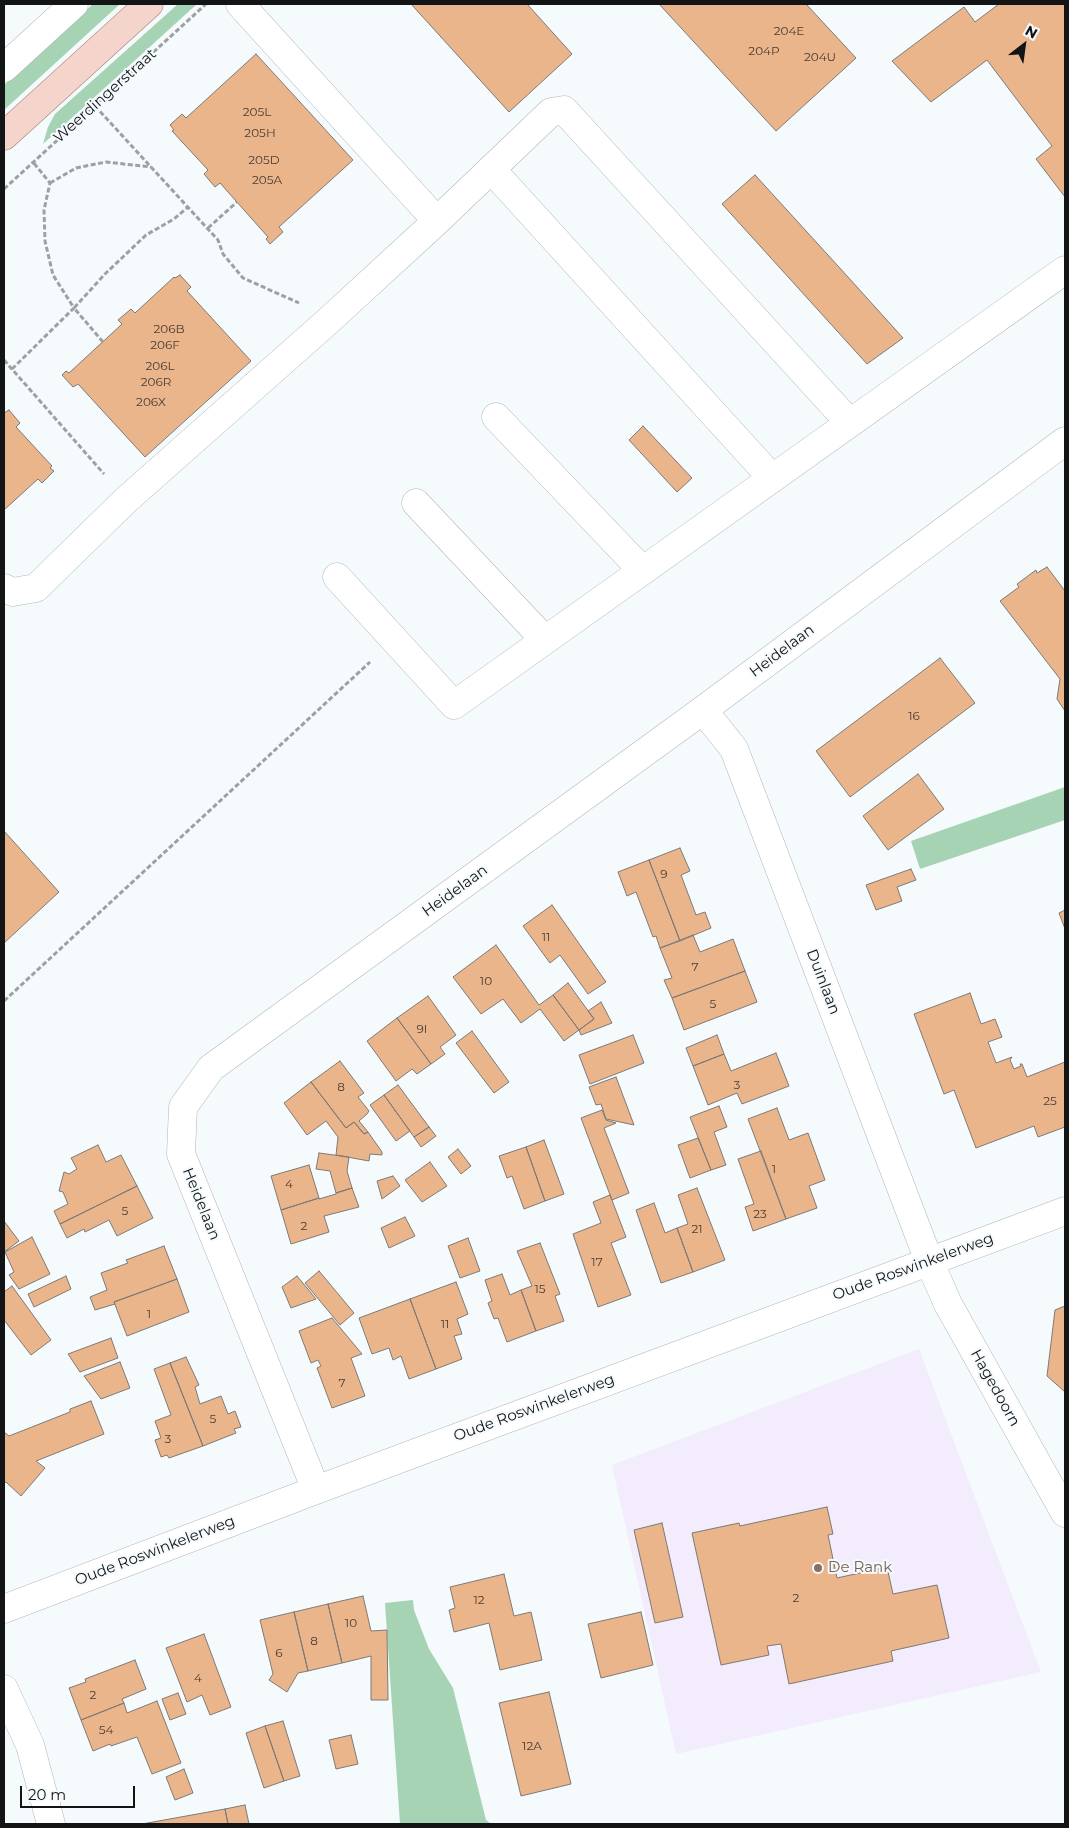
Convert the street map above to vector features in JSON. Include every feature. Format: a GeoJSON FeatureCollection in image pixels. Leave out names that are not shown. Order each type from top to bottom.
{"type":"FeatureCollection","features":[{"type":"Feature","properties":{"kind":"main road"},"geometry":{"type":"LineString","coordinates":[[4,136],[149,4]]}},
{"type":"Feature","properties":{"kind":"street"},"geometry":{"type":"LineString","coordinates":[[4,68],[74,4]]}},
{"type":"Feature","properties":{"kind":"street"},"geometry":{"type":"LineString","coordinates":[[240,4],[437,220]]}},
{"type":"Feature","properties":{"kind":"street"},"geometry":{"type":"LineString","coordinates":[[4,588],[13,592],[36,588],[126,500],[332,317],[551,112],[564,110],[850,423]]}},
{"type":"Feature","properties":{"kind":"street"},"geometry":{"type":"LineString","coordinates":[[491,169],[772,478]]}},
{"type":"Feature","properties":{"kind":"street"},"geometry":{"type":"LineString","coordinates":[[337,577],[454,705],[1065,270]]}},
{"type":"Feature","properties":{"kind":"street"},"geometry":{"type":"LineString","coordinates":[[496,417],[642,570]]}},
{"type":"Feature","properties":{"kind":"street","name":"Heidelaan"},"geometry":{"type":"LineString","coordinates":[[316,1490],[181,1154],[184,1107],[211,1068],[703,710],[1065,440]]}},
{"type":"Feature","properties":{"kind":"street"},"geometry":{"type":"LineString","coordinates":[[416,502],[545,640]]}},
{"type":"Feature","properties":{"kind":"street","name":"Duinlaan"},"geometry":{"type":"LineString","coordinates":[[703,710],[734,749],[929,1260]]}},
{"type":"Feature","properties":{"kind":"street","name":"Oude Roswinkelerweg"},"geometry":{"type":"LineString","coordinates":[[4,1609],[929,1260],[1065,1211]]}},
{"type":"Feature","properties":{"kind":"street","name":"Hagedoorn"},"geometry":{"type":"LineString","coordinates":[[929,1260],[948,1304],[1065,1513]]}},
{"type":"Feature","properties":{"kind":"street"},"geometry":{"type":"LineString","coordinates":[[4,1689],[30,1745],[51,1824]]}},
{"type":"Feature","properties":{"kind":"path","name":"Weerdingerstraat"},"geometry":{"type":"LineString","coordinates":[[4,189],[206,4]]}},
{"type":"Feature","properties":{"kind":"path"},"geometry":{"type":"LineString","coordinates":[[95,106],[208,228],[218,240],[223,254],[243,278],[332,317]]}},
{"type":"Feature","properties":{"kind":"path"},"geometry":{"type":"LineString","coordinates":[[33,162],[50,183]]}},
{"type":"Feature","properties":{"kind":"path"},"geometry":{"type":"LineString","coordinates":[[103,342],[74,308],[54,275],[46,241],[44,210],[50,183],[76,168],[106,162],[152,167]]}},
{"type":"Feature","properties":{"kind":"path"},"geometry":{"type":"LineString","coordinates":[[208,228],[237,202]]}},
{"type":"Feature","properties":{"kind":"path"},"geometry":{"type":"LineString","coordinates":[[12,369],[146,235],[174,219],[188,207]]}},
{"type":"Feature","properties":{"kind":"path"},"geometry":{"type":"LineString","coordinates":[[4,360],[126,500]]}},
{"type":"Feature","properties":{"kind":"path"},"geometry":{"type":"LineString","coordinates":[[4,1001],[395,640]]}},
{"type":"Feature","properties":{"kind":"shaded area","name":"De Rank"},"geometry":{"type":"Polygon","coordinates":[[[919,1349],[1041,1672],[676,1754],[612,1465],[919,1349]]]}},
{"type":"Feature","properties":{"kind":"green space"},"geometry":{"type":"Polygon","coordinates":[[[93,4],[120,4],[4,110],[4,85],[93,4]]]}},
{"type":"Feature","properties":{"kind":"green space"},"geometry":{"type":"Polygon","coordinates":[[[178,4],[197,4],[43,144],[48,127],[55,114],[178,4]]]}},
{"type":"Feature","properties":{"kind":"green space"},"geometry":{"type":"Polygon","coordinates":[[[1065,787],[1065,820],[920,869],[911,841],[1065,787]]]}},
{"type":"Feature","properties":{"kind":"green space"},"geometry":{"type":"Polygon","coordinates":[[[413,1600],[414,1610],[429,1649],[453,1688],[486,1820],[491,1824],[400,1824],[385,1603],[413,1600]]]}},
{"type":"Feature","properties":{"kind":"building"},"geometry":{"type":"Polygon","coordinates":[[[411,4],[527,4],[572,54],[509,112],[411,4]]]}},
{"type":"Feature","properties":{"kind":"building"},"geometry":{"type":"Polygon","coordinates":[[[659,4],[806,4],[856,58],[776,131],[659,4]]]}},
{"type":"Feature","properties":{"kind":"building"},"geometry":{"type":"Polygon","coordinates":[[[999,4],[1065,4],[1065,197],[1036,159],[1052,146],[987,60],[931,102],[892,61],[964,7],[975,22],[999,4]]]}},
{"type":"Feature","properties":{"kind":"building"},"geometry":{"type":"Polygon","coordinates":[[[256,54],[353,160],[279,227],[283,232],[270,244],[266,239],[268,237],[220,183],[215,187],[204,174],[208,170],[172,131],[174,130],[170,125],[182,114],[186,118],[256,54]]]}},
{"type":"Feature","properties":{"kind":"building"},"geometry":{"type":"Polygon","coordinates":[[[755,175],[903,338],[867,364],[722,204],[755,175]]]}},
{"type":"Feature","properties":{"kind":"building"},"geometry":{"type":"Polygon","coordinates":[[[180,275],[191,287],[187,291],[251,361],[145,457],[78,384],[73,387],[62,375],[66,371],[69,373],[122,324],[118,320],[131,309],[135,313],[174,277],[180,275]]]}},
{"type":"Feature","properties":{"kind":"building"},"geometry":{"type":"Polygon","coordinates":[[[9,410],[20,423],[16,427],[52,466],[50,468],[54,471],[42,483],[38,479],[4,510],[4,413],[9,410]]]}},
{"type":"Feature","properties":{"kind":"building"},"geometry":{"type":"Polygon","coordinates":[[[643,426],[692,478],[677,492],[629,440],[643,426]]]}},
{"type":"Feature","properties":{"kind":"building"},"geometry":{"type":"Polygon","coordinates":[[[1047,567],[1065,591],[1065,711],[1057,699],[1060,679],[1000,601],[1019,587],[1017,584],[1036,570],[1037,573],[1047,567]]]}},
{"type":"Feature","properties":{"kind":"building"},"geometry":{"type":"Polygon","coordinates":[[[940,658],[975,703],[850,797],[816,751],[940,658]]]}},
{"type":"Feature","properties":{"kind":"building"},"geometry":{"type":"Polygon","coordinates":[[[918,774],[944,809],[888,850],[863,816],[918,774]]]}},
{"type":"Feature","properties":{"kind":"building"},"geometry":{"type":"Polygon","coordinates":[[[4,831],[59,892],[4,943],[4,831]]]}},
{"type":"Feature","properties":{"kind":"building"},"geometry":{"type":"Polygon","coordinates":[[[680,848],[690,871],[681,875],[696,915],[705,912],[711,928],[680,941],[649,860],[680,848]]]}},
{"type":"Feature","properties":{"kind":"building"},"geometry":{"type":"Polygon","coordinates":[[[649,860],[680,941],[660,948],[656,936],[653,937],[636,892],[627,896],[618,872],[649,860]]]}},
{"type":"Feature","properties":{"kind":"building"},"geometry":{"type":"Polygon","coordinates":[[[911,869],[916,880],[897,887],[902,901],[876,910],[866,885],[911,869]]]}},
{"type":"Feature","properties":{"kind":"building"},"geometry":{"type":"Polygon","coordinates":[[[552,905],[606,982],[588,994],[560,955],[550,963],[523,926],[552,905]]]}},
{"type":"Feature","properties":{"kind":"building"},"geometry":{"type":"Polygon","coordinates":[[[1065,910],[1065,929],[1059,913],[1065,910]]]}},
{"type":"Feature","properties":{"kind":"building"},"geometry":{"type":"Polygon","coordinates":[[[693,935],[700,952],[733,939],[745,971],[672,998],[664,980],[672,978],[660,948],[693,935]]]}},
{"type":"Feature","properties":{"kind":"building"},"geometry":{"type":"Polygon","coordinates":[[[496,945],[539,1005],[553,995],[579,1030],[564,1041],[540,1009],[521,1023],[503,999],[481,1014],[453,977],[496,945]]]}},
{"type":"Feature","properties":{"kind":"building"},"geometry":{"type":"Polygon","coordinates":[[[745,971],[757,1002],[684,1030],[672,998],[745,971]]]}},
{"type":"Feature","properties":{"kind":"building"},"geometry":{"type":"Polygon","coordinates":[[[568,983],[594,1019],[579,1030],[553,995],[568,983]]]}},
{"type":"Feature","properties":{"kind":"building"},"geometry":{"type":"Polygon","coordinates":[[[970,993],[981,1024],[995,1019],[1002,1037],[988,1042],[996,1063],[1012,1057],[1010,1060],[1014,1069],[1022,1064],[1027,1077],[1065,1062],[1065,1127],[1038,1137],[1034,1126],[976,1148],[954,1090],[944,1094],[914,1014],[970,993]]]}},
{"type":"Feature","properties":{"kind":"building"},"geometry":{"type":"Polygon","coordinates":[[[428,996],[456,1035],[440,1047],[445,1054],[431,1064],[397,1018],[428,996]]]}},
{"type":"Feature","properties":{"kind":"building"},"geometry":{"type":"Polygon","coordinates":[[[601,1002],[612,1023],[581,1035],[579,1030],[594,1019],[588,1011],[601,1002]]]}},
{"type":"Feature","properties":{"kind":"building"},"geometry":{"type":"Polygon","coordinates":[[[397,1018],[431,1064],[417,1074],[412,1069],[396,1081],[367,1041],[397,1018]]]}},
{"type":"Feature","properties":{"kind":"building"},"geometry":{"type":"Polygon","coordinates":[[[472,1031],[509,1082],[494,1093],[456,1043],[472,1031]]]}},
{"type":"Feature","properties":{"kind":"building"},"geometry":{"type":"Polygon","coordinates":[[[633,1035],[644,1063],[590,1084],[579,1055],[633,1035]]]}},
{"type":"Feature","properties":{"kind":"building"},"geometry":{"type":"Polygon","coordinates":[[[717,1035],[724,1054],[693,1066],[686,1048],[717,1035]]]}},
{"type":"Feature","properties":{"kind":"building"},"geometry":{"type":"Polygon","coordinates":[[[776,1053],[789,1086],[742,1104],[737,1093],[708,1105],[693,1066],[724,1054],[731,1071],[776,1053]]]}},
{"type":"Feature","properties":{"kind":"building"},"geometry":{"type":"Polygon","coordinates":[[[340,1061],[364,1093],[358,1097],[369,1111],[359,1121],[368,1132],[364,1134],[354,1122],[346,1128],[311,1082],[340,1061]]]}},
{"type":"Feature","properties":{"kind":"building"},"geometry":{"type":"Polygon","coordinates":[[[616,1077],[634,1125],[606,1119],[601,1104],[596,1105],[589,1087],[616,1077]]]}},
{"type":"Feature","properties":{"kind":"building"},"geometry":{"type":"Polygon","coordinates":[[[311,1082],[346,1128],[354,1122],[364,1134],[368,1132],[382,1152],[382,1155],[370,1154],[369,1161],[336,1155],[338,1137],[326,1121],[307,1135],[284,1103],[311,1082]]]}},
{"type":"Feature","properties":{"kind":"building"},"geometry":{"type":"Polygon","coordinates":[[[398,1085],[429,1127],[414,1137],[384,1095],[398,1085]]]}},
{"type":"Feature","properties":{"kind":"building"},"geometry":{"type":"Polygon","coordinates":[[[384,1095],[410,1131],[396,1141],[370,1105],[384,1095]]]}},
{"type":"Feature","properties":{"kind":"building"},"geometry":{"type":"Polygon","coordinates":[[[719,1106],[727,1127],[714,1132],[726,1165],[711,1170],[690,1117],[719,1106]]]}},
{"type":"Feature","properties":{"kind":"building"},"geometry":{"type":"Polygon","coordinates":[[[777,1108],[789,1140],[808,1133],[825,1180],[809,1186],[817,1208],[786,1219],[748,1119],[777,1108]]]}},
{"type":"Feature","properties":{"kind":"building"},"geometry":{"type":"Polygon","coordinates":[[[602,1110],[606,1120],[616,1123],[604,1128],[629,1193],[612,1200],[581,1118],[602,1110]]]}},
{"type":"Feature","properties":{"kind":"building"},"geometry":{"type":"Polygon","coordinates":[[[429,1127],[436,1136],[421,1147],[414,1137],[429,1127]]]}},
{"type":"Feature","properties":{"kind":"building"},"geometry":{"type":"Polygon","coordinates":[[[698,1138],[711,1170],[690,1178],[678,1145],[698,1138]]]}},
{"type":"Feature","properties":{"kind":"building"},"geometry":{"type":"Polygon","coordinates":[[[544,1140],[564,1194],[545,1201],[526,1147],[544,1140]]]}},
{"type":"Feature","properties":{"kind":"building"},"geometry":{"type":"Polygon","coordinates":[[[98,1145],[106,1162],[121,1155],[137,1186],[60,1224],[54,1211],[68,1204],[63,1192],[59,1191],[64,1172],[69,1174],[77,1169],[71,1158],[98,1145]]]}},
{"type":"Feature","properties":{"kind":"building"},"geometry":{"type":"Polygon","coordinates":[[[526,1147],[545,1201],[524,1209],[512,1176],[507,1178],[499,1156],[526,1147]]]}},
{"type":"Feature","properties":{"kind":"building"},"geometry":{"type":"Polygon","coordinates":[[[458,1149],[471,1166],[461,1174],[448,1157],[458,1149]]]}},
{"type":"Feature","properties":{"kind":"building"},"geometry":{"type":"Polygon","coordinates":[[[761,1151],[786,1219],[753,1231],[745,1207],[754,1204],[738,1159],[761,1151]]]}},
{"type":"Feature","properties":{"kind":"building"},"geometry":{"type":"Polygon","coordinates":[[[319,1153],[349,1157],[347,1171],[352,1188],[336,1193],[330,1171],[316,1169],[319,1153]]]}},
{"type":"Feature","properties":{"kind":"building"},"geometry":{"type":"Polygon","coordinates":[[[430,1162],[447,1186],[422,1202],[405,1180],[430,1162]]]}},
{"type":"Feature","properties":{"kind":"building"},"geometry":{"type":"Polygon","coordinates":[[[309,1165],[319,1198],[281,1210],[271,1176],[309,1165]]]}},
{"type":"Feature","properties":{"kind":"building"},"geometry":{"type":"Polygon","coordinates":[[[393,1176],[400,1186],[382,1199],[377,1181],[393,1176]]]}},
{"type":"Feature","properties":{"kind":"building"},"geometry":{"type":"Polygon","coordinates":[[[137,1186],[153,1218],[117,1236],[109,1220],[85,1232],[84,1229],[67,1238],[60,1224],[137,1186]]]}},
{"type":"Feature","properties":{"kind":"building"},"geometry":{"type":"Polygon","coordinates":[[[352,1188],[359,1207],[324,1216],[329,1232],[291,1244],[281,1210],[352,1188]]]}},
{"type":"Feature","properties":{"kind":"building"},"geometry":{"type":"Polygon","coordinates":[[[697,1188],[725,1260],[693,1272],[677,1228],[688,1224],[678,1195],[697,1188]]]}},
{"type":"Feature","properties":{"kind":"building"},"geometry":{"type":"Polygon","coordinates":[[[610,1195],[626,1237],[611,1243],[631,1295],[598,1307],[573,1234],[601,1223],[593,1202],[610,1195]]]}},
{"type":"Feature","properties":{"kind":"building"},"geometry":{"type":"Polygon","coordinates":[[[654,1203],[665,1233],[677,1228],[693,1272],[661,1283],[636,1210],[654,1203]]]}},
{"type":"Feature","properties":{"kind":"building"},"geometry":{"type":"Polygon","coordinates":[[[405,1217],[415,1236],[389,1248],[381,1228],[405,1217]]]}},
{"type":"Feature","properties":{"kind":"building"},"geometry":{"type":"Polygon","coordinates":[[[4,1221],[19,1241],[4,1252],[4,1221]]]}},
{"type":"Feature","properties":{"kind":"building"},"geometry":{"type":"Polygon","coordinates":[[[32,1237],[50,1274],[19,1289],[9,1275],[14,1272],[5,1252],[32,1237]]]}},
{"type":"Feature","properties":{"kind":"building"},"geometry":{"type":"Polygon","coordinates":[[[468,1238],[480,1271],[460,1278],[448,1246],[468,1238]]]}},
{"type":"Feature","properties":{"kind":"building"},"geometry":{"type":"Polygon","coordinates":[[[540,1243],[560,1294],[555,1296],[564,1321],[536,1331],[521,1290],[532,1286],[517,1251],[540,1243]]]}},
{"type":"Feature","properties":{"kind":"building"},"geometry":{"type":"Polygon","coordinates":[[[164,1246],[177,1279],[95,1310],[90,1297],[107,1290],[101,1273],[128,1263],[126,1260],[164,1246]]]}},
{"type":"Feature","properties":{"kind":"building"},"geometry":{"type":"Polygon","coordinates":[[[319,1271],[354,1313],[340,1325],[305,1283],[319,1271]]]}},
{"type":"Feature","properties":{"kind":"building"},"geometry":{"type":"Polygon","coordinates":[[[502,1274],[510,1295],[521,1290],[536,1331],[507,1342],[498,1318],[494,1319],[488,1303],[492,1301],[485,1280],[502,1274]]]}},
{"type":"Feature","properties":{"kind":"building"},"geometry":{"type":"Polygon","coordinates":[[[66,1276],[71,1289],[34,1307],[28,1294],[66,1276]]]}},
{"type":"Feature","properties":{"kind":"building"},"geometry":{"type":"Polygon","coordinates":[[[297,1276],[316,1299],[291,1308],[282,1287],[297,1276]]]}},
{"type":"Feature","properties":{"kind":"building"},"geometry":{"type":"Polygon","coordinates":[[[177,1279],[189,1312],[127,1336],[114,1302],[177,1279]]]}},
{"type":"Feature","properties":{"kind":"building"},"geometry":{"type":"Polygon","coordinates":[[[456,1282],[468,1314],[457,1319],[462,1334],[454,1336],[462,1359],[436,1369],[410,1299],[456,1282]]]}},
{"type":"Feature","properties":{"kind":"building"},"geometry":{"type":"Polygon","coordinates":[[[12,1286],[51,1340],[31,1355],[4,1320],[4,1292],[12,1286]]]}},
{"type":"Feature","properties":{"kind":"building"},"geometry":{"type":"Polygon","coordinates":[[[410,1299],[436,1369],[409,1379],[401,1356],[393,1360],[389,1348],[372,1354],[359,1318],[410,1299]]]}},
{"type":"Feature","properties":{"kind":"building"},"geometry":{"type":"Polygon","coordinates":[[[1065,1306],[1065,1392],[1047,1376],[1055,1310],[1065,1306]]]}},
{"type":"Feature","properties":{"kind":"building"},"geometry":{"type":"Polygon","coordinates":[[[332,1318],[362,1354],[351,1358],[365,1396],[332,1408],[317,1368],[321,1366],[318,1360],[311,1363],[299,1331],[332,1318]]]}},
{"type":"Feature","properties":{"kind":"building"},"geometry":{"type":"Polygon","coordinates":[[[111,1338],[118,1358],[80,1372],[68,1354],[111,1338]]]}},
{"type":"Feature","properties":{"kind":"building"},"geometry":{"type":"Polygon","coordinates":[[[186,1357],[199,1385],[195,1387],[200,1404],[221,1396],[228,1414],[235,1411],[241,1427],[234,1429],[236,1433],[203,1446],[170,1363],[186,1357]]]}},
{"type":"Feature","properties":{"kind":"building"},"geometry":{"type":"Polygon","coordinates":[[[120,1362],[130,1388],[101,1399],[84,1376],[120,1362]]]}},
{"type":"Feature","properties":{"kind":"building"},"geometry":{"type":"Polygon","coordinates":[[[170,1363],[203,1446],[169,1458],[167,1455],[161,1457],[155,1440],[161,1438],[155,1421],[171,1415],[154,1369],[170,1363]]]}},
{"type":"Feature","properties":{"kind":"building"},"geometry":{"type":"Polygon","coordinates":[[[91,1401],[104,1434],[36,1461],[45,1468],[21,1496],[6,1482],[4,1483],[4,1432],[9,1436],[70,1412],[70,1409],[91,1401]]]}},
{"type":"Feature","properties":{"kind":"building"},"geometry":{"type":"Polygon","coordinates":[[[827,1507],[833,1534],[828,1535],[837,1578],[887,1567],[893,1594],[937,1585],[949,1638],[891,1651],[893,1661],[789,1684],[781,1644],[767,1646],[769,1655],[721,1665],[692,1533],[739,1523],[740,1526],[827,1507]]]}},
{"type":"Feature","properties":{"kind":"building"},"geometry":{"type":"Polygon","coordinates":[[[662,1523],[683,1617],[655,1623],[634,1530],[662,1523]]]}},
{"type":"Feature","properties":{"kind":"building"},"geometry":{"type":"Polygon","coordinates":[[[504,1574],[514,1616],[531,1612],[542,1660],[500,1670],[489,1623],[454,1632],[449,1610],[455,1608],[450,1587],[504,1574]]]}},
{"type":"Feature","properties":{"kind":"building"},"geometry":{"type":"Polygon","coordinates":[[[363,1596],[371,1631],[387,1630],[388,1700],[371,1700],[371,1656],[342,1663],[328,1604],[363,1596]]]}},
{"type":"Feature","properties":{"kind":"building"},"geometry":{"type":"Polygon","coordinates":[[[328,1604],[342,1663],[308,1671],[294,1612],[328,1604]]]}},
{"type":"Feature","properties":{"kind":"building"},"geometry":{"type":"Polygon","coordinates":[[[294,1612],[308,1671],[298,1673],[287,1692],[269,1680],[273,1674],[260,1620],[294,1612]]]}},
{"type":"Feature","properties":{"kind":"building"},"geometry":{"type":"Polygon","coordinates":[[[641,1612],[653,1665],[601,1678],[588,1624],[641,1612]]]}},
{"type":"Feature","properties":{"kind":"building"},"geometry":{"type":"Polygon","coordinates":[[[204,1634],[231,1707],[210,1715],[202,1695],[187,1702],[166,1648],[204,1634]]]}},
{"type":"Feature","properties":{"kind":"building"},"geometry":{"type":"Polygon","coordinates":[[[135,1660],[146,1689],[122,1699],[124,1703],[81,1720],[69,1688],[86,1682],[85,1679],[135,1660]]]}},
{"type":"Feature","properties":{"kind":"building"},"geometry":{"type":"Polygon","coordinates":[[[549,1692],[571,1784],[521,1796],[499,1703],[549,1692]]]}},
{"type":"Feature","properties":{"kind":"building"},"geometry":{"type":"Polygon","coordinates":[[[178,1693],[186,1714],[170,1720],[162,1699],[178,1693]]]}},
{"type":"Feature","properties":{"kind":"building"},"geometry":{"type":"Polygon","coordinates":[[[157,1701],[181,1763],[152,1774],[137,1737],[111,1746],[110,1744],[93,1751],[81,1720],[124,1703],[127,1713],[157,1701]]]}},
{"type":"Feature","properties":{"kind":"building"},"geometry":{"type":"Polygon","coordinates":[[[283,1721],[300,1776],[284,1781],[265,1726],[283,1721]]]}},
{"type":"Feature","properties":{"kind":"building"},"geometry":{"type":"Polygon","coordinates":[[[265,1726],[284,1781],[264,1788],[246,1733],[265,1726]]]}},
{"type":"Feature","properties":{"kind":"building"},"geometry":{"type":"Polygon","coordinates":[[[351,1735],[358,1764],[336,1769],[329,1740],[351,1735]]]}},
{"type":"Feature","properties":{"kind":"building"},"geometry":{"type":"Polygon","coordinates":[[[184,1769],[193,1793],[175,1800],[166,1777],[184,1769]]]}},
{"type":"Feature","properties":{"kind":"building"},"geometry":{"type":"Polygon","coordinates":[[[245,1805],[249,1824],[228,1824],[225,1809],[245,1805]]]}},
{"type":"Feature","properties":{"kind":"building"},"geometry":{"type":"Polygon","coordinates":[[[225,1809],[228,1824],[142,1824],[225,1809]]]}},
{"type":"Feature","properties":{"kind":"place","name":"De Rank"},"geometry":{"type":"Point","coordinates":[818,1568]}}]}
